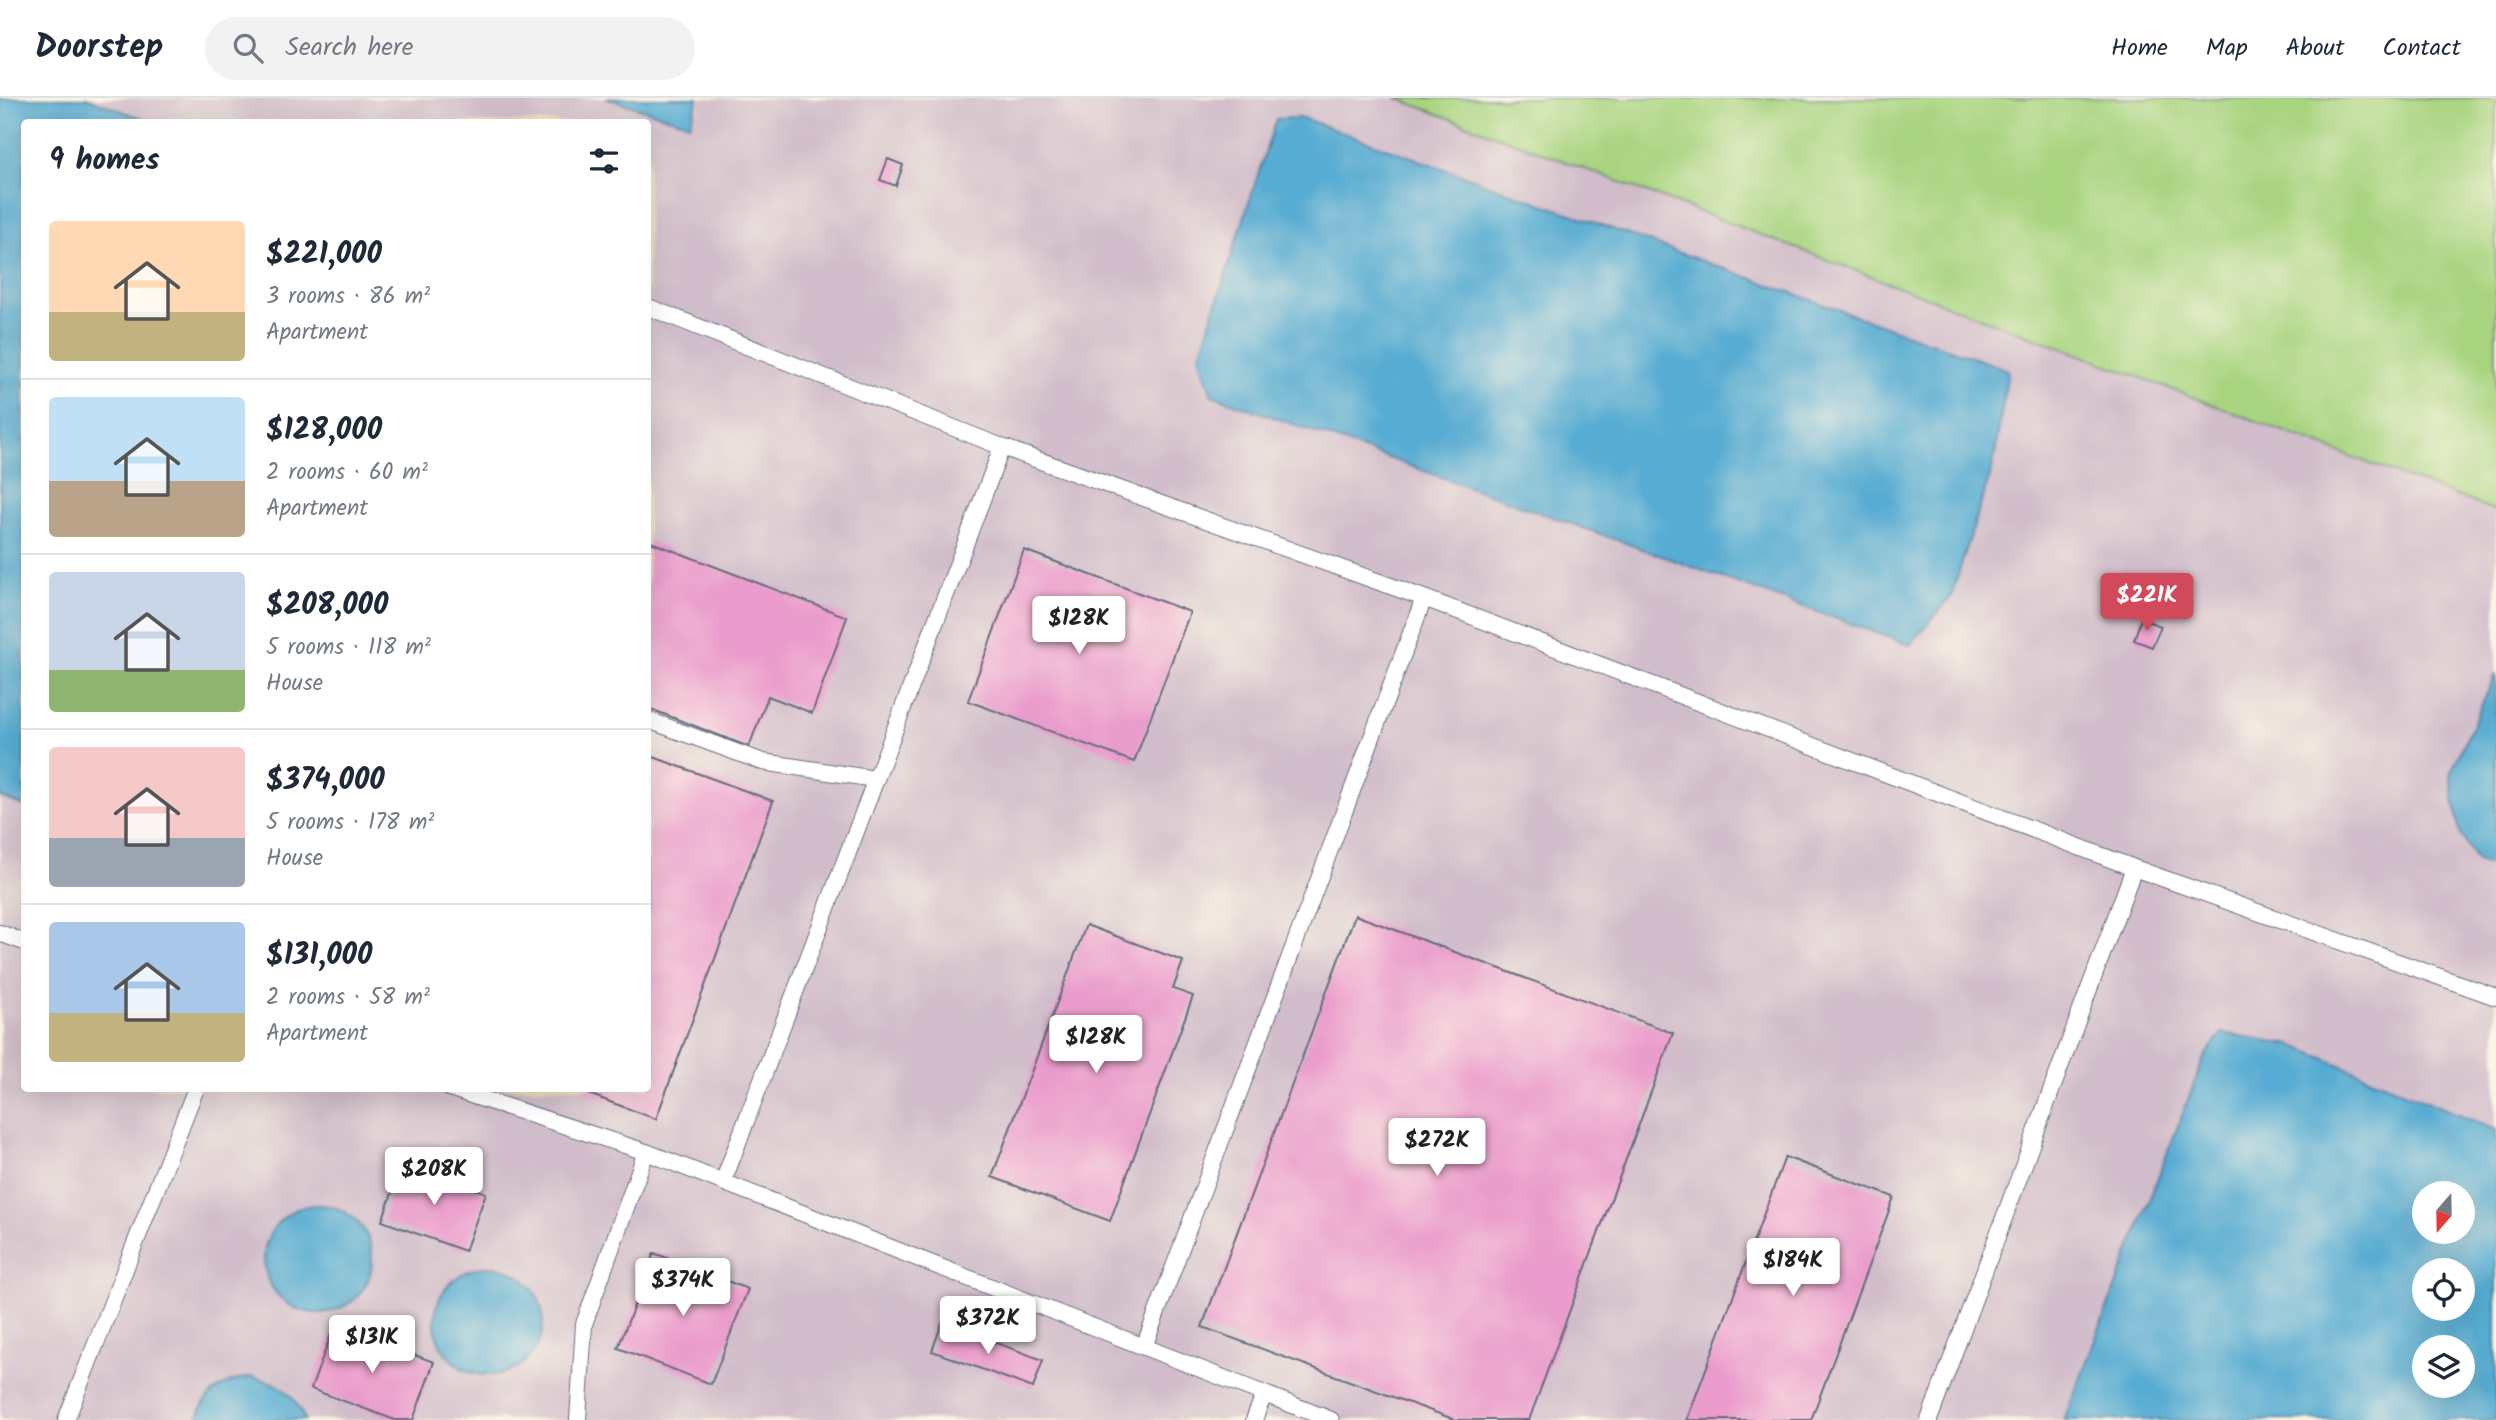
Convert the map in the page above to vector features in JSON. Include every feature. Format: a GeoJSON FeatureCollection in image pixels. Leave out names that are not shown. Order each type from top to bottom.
{"type":"FeatureCollection","features":[{"type":"Feature","properties":{"kind":"lane"},"geometry":{"type":"LineString","coordinates":[[651,308],[1002,447],[1424,598],[2134,867],[2496,997]]}},
{"type":"Feature","properties":{"kind":"lane"},"geometry":{"type":"LineString","coordinates":[[723,1182],[1002,447]]}},
{"type":"Feature","properties":{"kind":"lane"},"geometry":{"type":"LineString","coordinates":[[1144,1347],[1424,598]]}},
{"type":"Feature","properties":{"kind":"lane"},"geometry":{"type":"LineString","coordinates":[[651,721],[763,762],[875,779]]}},
{"type":"Feature","properties":{"kind":"lane"},"geometry":{"type":"LineString","coordinates":[[1929,1420],[2134,867]]}},
{"type":"Feature","properties":{"kind":"lane"},"geometry":{"type":"LineString","coordinates":[[0,933],[21,941]]}},
{"type":"Feature","properties":{"kind":"lane"},"geometry":{"type":"LineString","coordinates":[[66,1420],[194,1092]]}},
{"type":"Feature","properties":{"kind":"lane"},"geometry":{"type":"LineString","coordinates":[[461,1092],[646,1152],[1331,1420]]}},
{"type":"Feature","properties":{"kind":"lane"},"geometry":{"type":"LineString","coordinates":[[578,1420],[583,1324],[646,1152]]}},
{"type":"Feature","properties":{"kind":"lane"},"geometry":{"type":"LineString","coordinates":[[1254,1420],[1264,1394]]}},
{"type":"Feature","properties":{"kind":"shaded area"},"geometry":{"type":"Polygon","coordinates":[[[0,98],[1512,98],[2496,456],[2496,1420],[0,1420],[0,98]]]}},
{"type":"Feature","properties":{"kind":"green space"},"geometry":{"type":"Polygon","coordinates":[[[1396,98],[2496,98],[2496,511],[1396,98]]]}},
{"type":"Feature","properties":{"kind":"water"},"geometry":{"type":"Polygon","coordinates":[[[0,98],[87,98],[144,119],[21,119],[21,805],[0,797],[0,98]]]}},
{"type":"Feature","properties":{"kind":"water"},"geometry":{"type":"Polygon","coordinates":[[[606,98],[698,98],[690,124],[606,98]]]}},
{"type":"Feature","properties":{"kind":"water"},"geometry":{"type":"Polygon","coordinates":[[[1302,118],[2008,370],[1993,466],[1951,597],[1910,645],[1212,395],[1199,357],[1276,119],[1302,118]]]}},
{"type":"Feature","properties":{"kind":"water"},"geometry":{"type":"Polygon","coordinates":[[[2496,674],[2496,867],[2477,861],[2460,834],[2450,774],[2496,674]]]}},
{"type":"Feature","properties":{"kind":"water"},"geometry":{"type":"Polygon","coordinates":[[[2222,1033],[2292,1045],[2496,1130],[2496,1420],[2064,1420],[2205,1056],[2222,1033]]]}},
{"type":"Feature","properties":{"kind":"water"},"geometry":{"type":"Polygon","coordinates":[[[318,1205],[339,1209],[356,1221],[368,1238],[372,1259],[368,1280],[356,1297],[339,1309],[318,1313],[297,1309],[280,1297],[268,1280],[264,1259],[268,1238],[280,1221],[297,1209],[318,1205]]]}},
{"type":"Feature","properties":{"kind":"water"},"geometry":{"type":"Polygon","coordinates":[[[489,1267],[510,1271],[527,1283],[539,1300],[543,1321],[539,1342],[527,1359],[510,1371],[489,1375],[468,1371],[451,1359],[439,1342],[435,1321],[439,1300],[451,1283],[468,1271],[489,1267]]]}},
{"type":"Feature","properties":{"kind":"water"},"geometry":{"type":"Polygon","coordinates":[[[251,1377],[270,1382],[285,1390],[305,1420],[198,1420],[210,1395],[233,1381],[251,1377]]]}},
{"type":"Feature","properties":{"kind":"building"},"geometry":{"type":"Polygon","coordinates":[[[888,159],[903,165],[896,186],[880,180],[888,159]]]}},
{"type":"Feature","properties":{"kind":"building"},"geometry":{"type":"Polygon","coordinates":[[[651,542],[847,617],[812,713],[768,696],[749,747],[651,709],[651,542]]]}},
{"type":"Feature","properties":{"kind":"building"},"geometry":{"type":"Polygon","coordinates":[[[1024,550],[1190,612],[1134,762],[968,701],[1024,550]]]}},
{"type":"Feature","properties":{"kind":"building"},"geometry":{"type":"Polygon","coordinates":[[[2141,619],[2161,626],[2152,647],[2134,640],[2141,619]]]}},
{"type":"Feature","properties":{"kind":"building"},"geometry":{"type":"Polygon","coordinates":[[[651,756],[773,801],[656,1119],[583,1092],[651,1092],[651,756]]]}},
{"type":"Feature","properties":{"kind":"building"},"geometry":{"type":"Polygon","coordinates":[[[1355,915],[1673,1033],[1529,1420],[1456,1420],[1202,1327],[1355,915]]]}},
{"type":"Feature","properties":{"kind":"building"},"geometry":{"type":"Polygon","coordinates":[[[1086,925],[1183,961],[1173,989],[1193,996],[1110,1221],[992,1177],[1086,925]]]}},
{"type":"Feature","properties":{"kind":"building"},"geometry":{"type":"Polygon","coordinates":[[[1785,1157],[1894,1197],[1811,1420],[1687,1420],[1785,1157]]]}},
{"type":"Feature","properties":{"kind":"building"},"geometry":{"type":"Polygon","coordinates":[[[403,1163],[486,1193],[465,1251],[382,1221],[403,1163]]]}},
{"type":"Feature","properties":{"kind":"building"},"geometry":{"type":"Polygon","coordinates":[[[654,1253],[748,1289],[711,1384],[618,1348],[654,1253]]]}},
{"type":"Feature","properties":{"kind":"building"},"geometry":{"type":"Polygon","coordinates":[[[942,1323],[1043,1360],[1033,1388],[932,1351],[942,1323]]]}},
{"type":"Feature","properties":{"kind":"building"},"geometry":{"type":"Polygon","coordinates":[[[334,1326],[434,1362],[413,1420],[395,1420],[311,1389],[334,1326]]]}}]}
